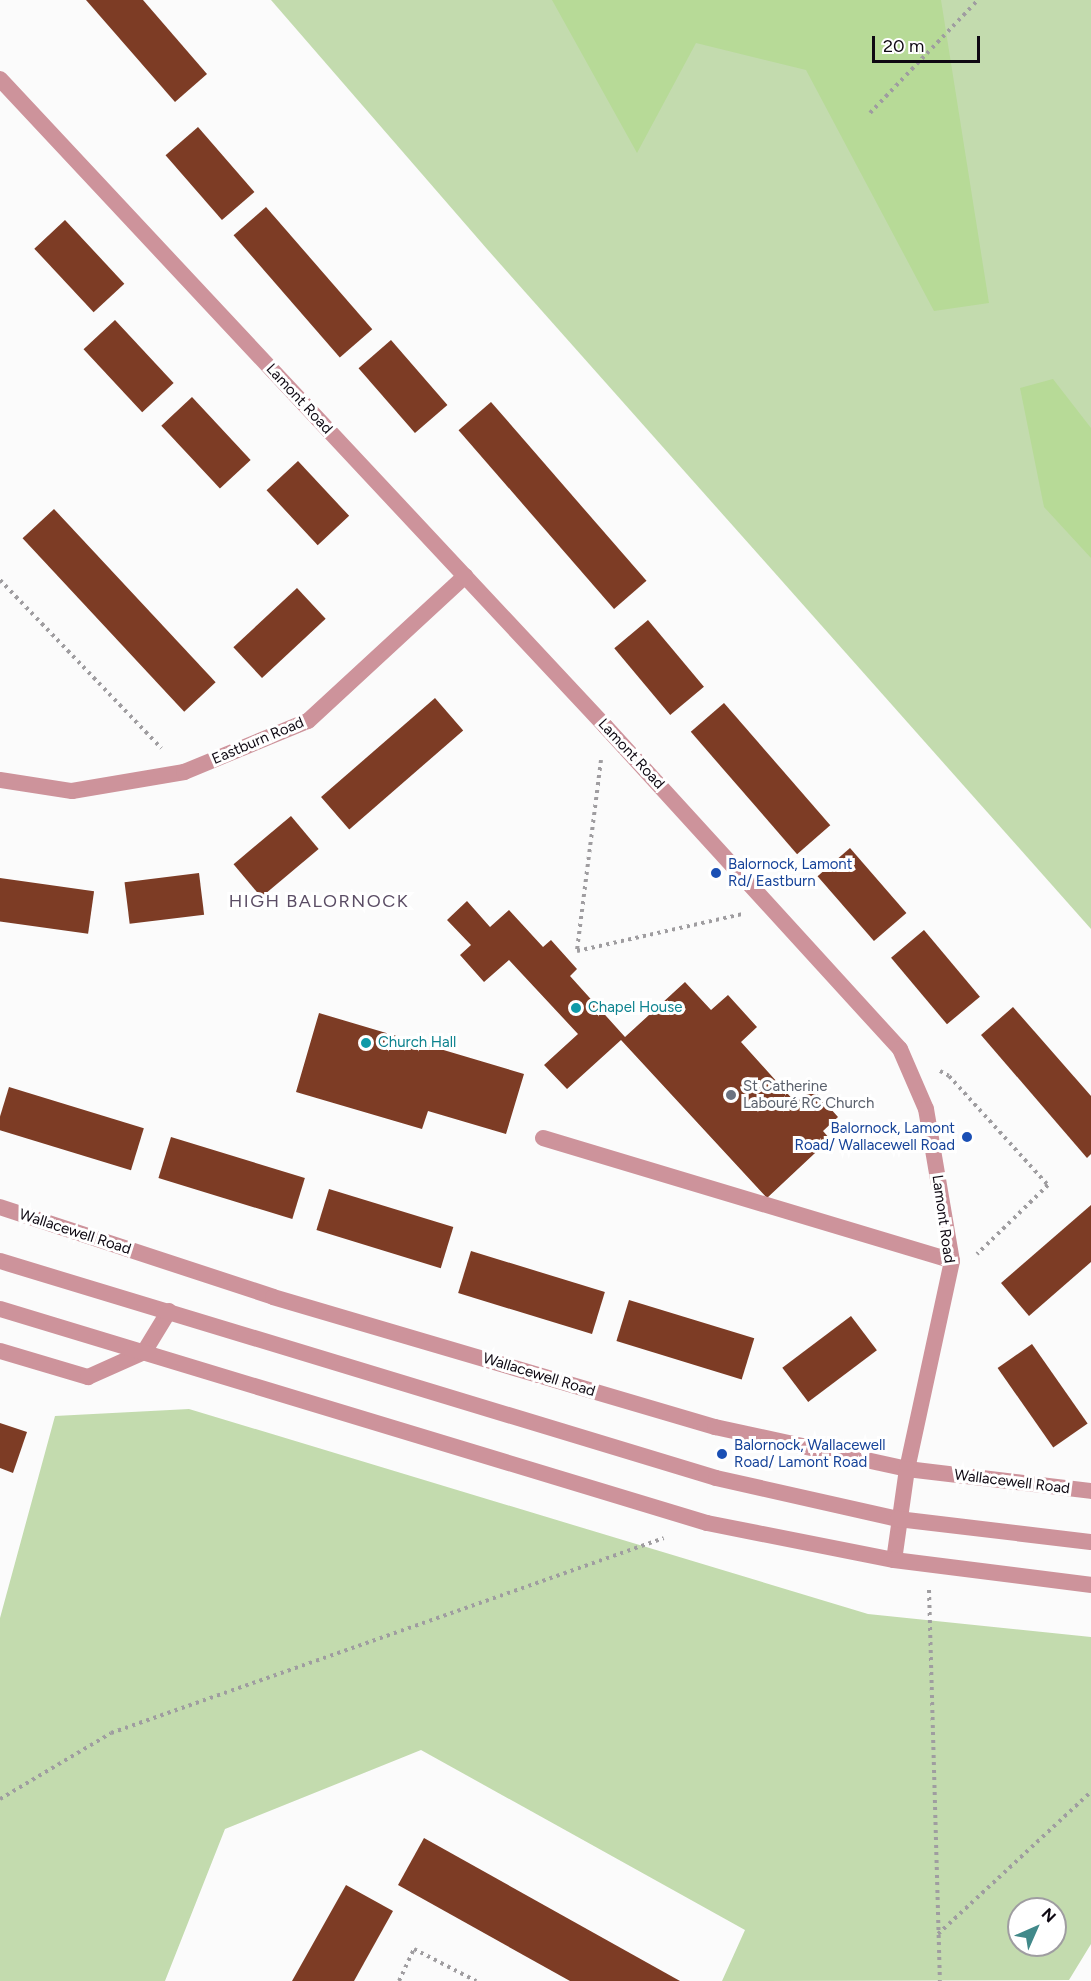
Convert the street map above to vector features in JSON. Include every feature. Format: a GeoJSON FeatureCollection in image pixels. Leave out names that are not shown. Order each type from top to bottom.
{"type":"FeatureCollection","features":[{"type":"Feature","properties":{"kind":"street","name":"Lamont Road"},"geometry":{"type":"LineString","coordinates":[[2,87],[465,576],[900,1049],[926,1109],[952,1261],[907,1469],[898,1519],[894,1560]]}},
{"type":"Feature","properties":{"kind":"street","name":"Eastburn Road"},"geometry":{"type":"LineString","coordinates":[[0,780],[72,791],[184,772],[308,722],[465,576]]}},
{"type":"Feature","properties":{"kind":"street"},"geometry":{"type":"LineString","coordinates":[[543,1138],[952,1261]]}},
{"type":"Feature","properties":{"kind":"street","name":"Wallacewell Road"},"geometry":{"type":"LineString","coordinates":[[0,1207],[273,1297],[714,1427],[907,1469],[1091,1491]]}},
{"type":"Feature","properties":{"kind":"street"},"geometry":{"type":"LineString","coordinates":[[0,1261],[716,1478],[898,1519],[1091,1542]]}},
{"type":"Feature","properties":{"kind":"street"},"geometry":{"type":"LineString","coordinates":[[0,1309],[707,1523],[894,1560],[1091,1585]]}},
{"type":"Feature","properties":{"kind":"street"},"geometry":{"type":"LineString","coordinates":[[0,1351],[87,1377],[144,1352],[169,1311]]}},
{"type":"Feature","properties":{"kind":"path"},"geometry":{"type":"LineString","coordinates":[[870,113],[978,0]]}},
{"type":"Feature","properties":{"kind":"path"},"geometry":{"type":"LineString","coordinates":[[0,580],[184,772]]}},
{"type":"Feature","properties":{"kind":"path"},"geometry":{"type":"LineString","coordinates":[[605,726],[577,951],[771,907]]}},
{"type":"Feature","properties":{"kind":"path"},"geometry":{"type":"LineString","coordinates":[[900,1049],[949,1076],[1048,1185],[975,1256],[952,1261]]}},
{"type":"Feature","properties":{"kind":"path"},"geometry":{"type":"LineString","coordinates":[[0,1799],[111,1734],[707,1523]]}},
{"type":"Feature","properties":{"kind":"path"},"geometry":{"type":"LineString","coordinates":[[928,1565],[940,1981]]}},
{"type":"Feature","properties":{"kind":"path"},"geometry":{"type":"LineString","coordinates":[[937,1934],[1091,1792]]}},
{"type":"Feature","properties":{"kind":"path"},"geometry":{"type":"LineString","coordinates":[[399,1981],[414,1949],[476,1981]]}},
{"type":"Feature","properties":{"kind":"green space"},"geometry":{"type":"Polygon","coordinates":[[[271,0],[1091,0],[1091,929],[487,249],[271,0]]]}},
{"type":"Feature","properties":{"kind":"green space"},"geometry":{"type":"Polygon","coordinates":[[[552,0],[941,0],[989,303],[934,311],[806,70],[696,43],[637,153],[552,0]]]}},
{"type":"Feature","properties":{"kind":"green space"},"geometry":{"type":"Polygon","coordinates":[[[1053,379],[1091,428],[1091,558],[1044,507],[1020,388],[1053,379]]]}},
{"type":"Feature","properties":{"kind":"green space"},"geometry":{"type":"Polygon","coordinates":[[[189,1409],[868,1614],[1091,1637],[1091,1944],[1069,1980],[722,1981],[745,1930],[421,1750],[225,1829],[165,1981],[0,1981],[0,1618],[55,1416],[189,1409]]]}},
{"type":"Feature","properties":{"kind":"building"},"geometry":{"type":"Polygon","coordinates":[[[86,0],[143,0],[207,74],[175,102],[86,0]]]}},
{"type":"Feature","properties":{"kind":"building"},"geometry":{"type":"Polygon","coordinates":[[[198,127],[254,192],[222,220],[166,155],[198,127]]]}},
{"type":"Feature","properties":{"kind":"building"},"geometry":{"type":"Polygon","coordinates":[[[266,207],[372,329],[340,357],[234,235],[266,207]]]}},
{"type":"Feature","properties":{"kind":"building"},"geometry":{"type":"Polygon","coordinates":[[[65,220],[124,284],[94,312],[34,249],[65,220]]]}},
{"type":"Feature","properties":{"kind":"building"},"geometry":{"type":"Polygon","coordinates":[[[115,320],[174,383],[142,412],[84,349],[115,320]]]}},
{"type":"Feature","properties":{"kind":"building"},"geometry":{"type":"Polygon","coordinates":[[[391,340],[447,405],[415,433],[359,368],[391,340]]]}},
{"type":"Feature","properties":{"kind":"building"},"geometry":{"type":"Polygon","coordinates":[[[192,397],[251,460],[220,489],[161,426],[192,397]]]}},
{"type":"Feature","properties":{"kind":"building"},"geometry":{"type":"Polygon","coordinates":[[[491,402],[646,581],[614,609],[459,430],[491,402]]]}},
{"type":"Feature","properties":{"kind":"building"},"geometry":{"type":"Polygon","coordinates":[[[298,461],[349,516],[318,545],[267,490],[298,461]]]}},
{"type":"Feature","properties":{"kind":"building"},"geometry":{"type":"Polygon","coordinates":[[[54,509],[216,682],[184,712],[23,538],[54,509]]]}},
{"type":"Feature","properties":{"kind":"building"},"geometry":{"type":"Polygon","coordinates":[[[297,588],[326,619],[262,678],[233,647],[297,588]]]}},
{"type":"Feature","properties":{"kind":"building"},"geometry":{"type":"Polygon","coordinates":[[[648,620],[704,687],[670,715],[614,648],[648,620]]]}},
{"type":"Feature","properties":{"kind":"building"},"geometry":{"type":"Polygon","coordinates":[[[435,698],[463,730],[349,830],[321,797],[435,698]]]}},
{"type":"Feature","properties":{"kind":"building"},"geometry":{"type":"Polygon","coordinates":[[[724,703],[830,825],[797,854],[691,732],[724,703]]]}},
{"type":"Feature","properties":{"kind":"building"},"geometry":{"type":"Polygon","coordinates":[[[291,816],[319,849],[261,897],[234,864],[291,816]]]}},
{"type":"Feature","properties":{"kind":"building"},"geometry":{"type":"Polygon","coordinates":[[[850,848],[906,913],[874,941],[818,876],[850,848]]]}},
{"type":"Feature","properties":{"kind":"building"},"geometry":{"type":"Polygon","coordinates":[[[199,873],[204,915],[130,924],[125,882],[199,873]]]}},
{"type":"Feature","properties":{"kind":"building"},"geometry":{"type":"Polygon","coordinates":[[[0,878],[94,891],[88,934],[0,921],[0,878]]]}},
{"type":"Feature","properties":{"kind":"building","name":"St Catherine Labouré RC Church"},"geometry":{"type":"Polygon","coordinates":[[[467,901],[490,927],[509,910],[543,947],[551,940],[577,969],[570,976],[625,1037],[685,982],[711,1010],[728,995],[757,1027],[741,1042],[796,1103],[812,1088],[838,1117],[823,1131],[830,1139],[767,1198],[621,1040],[567,1089],[544,1065],[578,1034],[509,960],[484,982],[460,955],[471,945],[447,920],[467,901]]]}},
{"type":"Feature","properties":{"kind":"building"},"geometry":{"type":"Polygon","coordinates":[[[924,930],[980,997],[947,1024],[891,958],[924,930]]]}},
{"type":"Feature","properties":{"kind":"building"},"geometry":{"type":"Polygon","coordinates":[[[1013,1007],[1091,1096],[1091,1154],[1087,1158],[981,1035],[1013,1007]]]}},
{"type":"Feature","properties":{"kind":"building","name":"Church Hall"},"geometry":{"type":"Polygon","coordinates":[[[319,1013],[524,1074],[506,1134],[428,1111],[422,1129],[296,1092],[319,1013]]]}},
{"type":"Feature","properties":{"kind":"building"},"geometry":{"type":"Polygon","coordinates":[[[9,1087],[144,1128],[131,1170],[0,1130],[0,1116],[9,1087]]]}},
{"type":"Feature","properties":{"kind":"building"},"geometry":{"type":"Polygon","coordinates":[[[171,1137],[305,1178],[292,1219],[158,1178],[171,1137]]]}},
{"type":"Feature","properties":{"kind":"building"},"geometry":{"type":"Polygon","coordinates":[[[329,1189],[453,1227],[441,1268],[316,1230],[329,1189]]]}},
{"type":"Feature","properties":{"kind":"building"},"geometry":{"type":"Polygon","coordinates":[[[1091,1205],[1091,1262],[1029,1316],[1001,1283],[1091,1205]]]}},
{"type":"Feature","properties":{"kind":"building"},"geometry":{"type":"Polygon","coordinates":[[[471,1251],[605,1292],[592,1334],[458,1293],[471,1251]]]}},
{"type":"Feature","properties":{"kind":"building"},"geometry":{"type":"Polygon","coordinates":[[[629,1300],[754,1338],[742,1379],[616,1341],[629,1300]]]}},
{"type":"Feature","properties":{"kind":"building"},"geometry":{"type":"Polygon","coordinates":[[[851,1316],[877,1350],[808,1402],[782,1368],[851,1316]]]}},
{"type":"Feature","properties":{"kind":"building"},"geometry":{"type":"Polygon","coordinates":[[[1032,1344],[1088,1423],[1053,1448],[998,1368],[1032,1344]]]}},
{"type":"Feature","properties":{"kind":"building"},"geometry":{"type":"Polygon","coordinates":[[[0,1423],[27,1432],[13,1473],[0,1468],[0,1423]]]}},
{"type":"Feature","properties":{"kind":"building"},"geometry":{"type":"Polygon","coordinates":[[[424,1838],[680,1981],[570,1981],[398,1885],[424,1838]]]}},
{"type":"Feature","properties":{"kind":"building"},"geometry":{"type":"Polygon","coordinates":[[[346,1885],[393,1911],[354,1981],[292,1981],[346,1885]]]}},
{"type":"Feature","properties":{"kind":"place","name":"Balornock, Lamont Rd/ Eastburn"},"geometry":{"type":"Point","coordinates":[716,873]}},
{"type":"Feature","properties":{"kind":"place","name":"Chapel House"},"geometry":{"type":"Point","coordinates":[576,1008]}},
{"type":"Feature","properties":{"kind":"place","name":"Church Hall"},"geometry":{"type":"Point","coordinates":[366,1043]}},
{"type":"Feature","properties":{"kind":"place","name":"St Catherine Labouré RC Church"},"geometry":{"type":"Point","coordinates":[731,1095]}},
{"type":"Feature","properties":{"kind":"place","name":"Balornock, Lamont Road/ Wallacewell Road"},"geometry":{"type":"Point","coordinates":[967,1137]}},
{"type":"Feature","properties":{"kind":"place","name":"Balornock, Wallacewell Road/ Lamont Road"},"geometry":{"type":"Point","coordinates":[722,1454]}},
{"type":"Feature","properties":{"kind":"district","name":"HIGH BALORNOCK"},"geometry":{"type":"Point","coordinates":[319,901]}}]}
